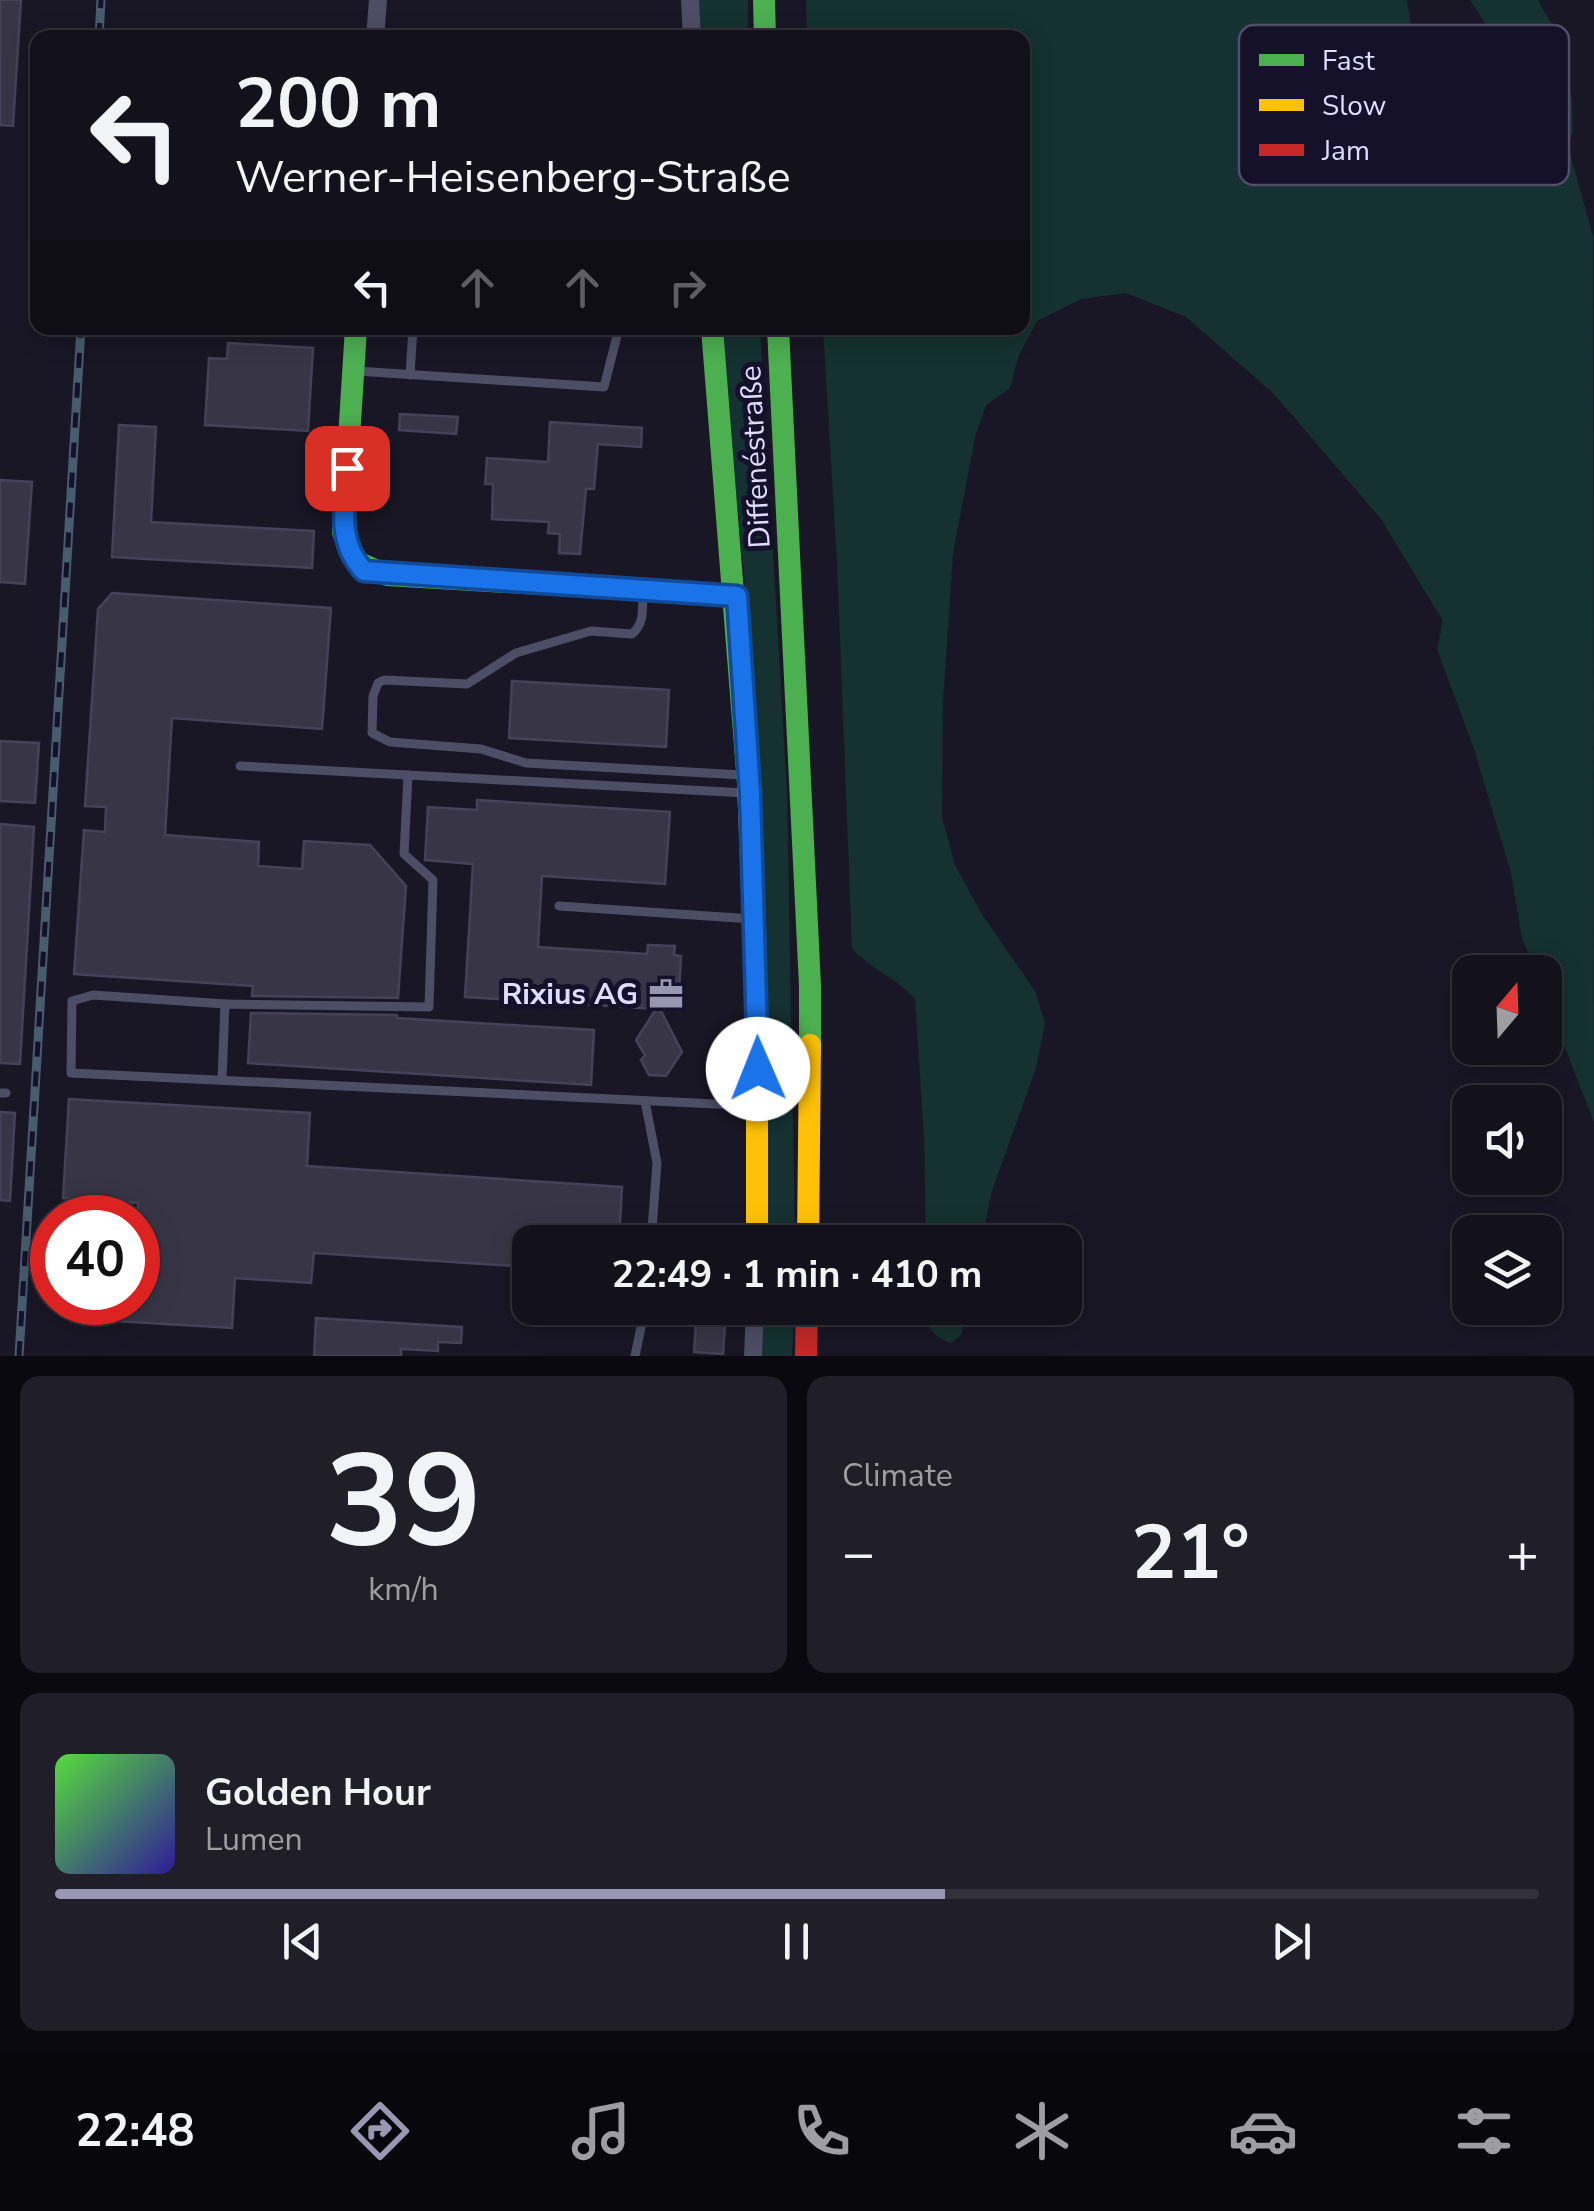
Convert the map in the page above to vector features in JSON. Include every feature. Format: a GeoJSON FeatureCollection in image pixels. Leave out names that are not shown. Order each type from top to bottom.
{"type":"FeatureCollection","features":[{"type":"Feature","properties":{"kind":"street"},"geometry":{"type":"LineString","coordinates":[[376,30],[378,0]]}},
{"type":"Feature","properties":{"kind":"street"},"geometry":{"type":"LineString","coordinates":[[690,0],[692,30]]}},
{"type":"Feature","properties":{"kind":"street"},"geometry":{"type":"LineString","coordinates":[[764,0],[765,30]]}},
{"type":"Feature","properties":{"kind":"street"},"geometry":{"type":"LineString","coordinates":[[356,335],[343,532],[350,556],[364,571],[737,596]]}},
{"type":"Feature","properties":{"kind":"street"},"geometry":{"type":"LineString","coordinates":[[713,335],[737,596],[749,784],[759,1106],[757,1225]]}},
{"type":"Feature","properties":{"kind":"street","name":"Diffenéstraße"},"geometry":{"type":"LineString","coordinates":[[778,335],[810,986],[808,1225]]}},
{"type":"Feature","properties":{"kind":"street"},"geometry":{"type":"LineString","coordinates":[[753,1356],[754,1325]]}},
{"type":"Feature","properties":{"kind":"street"},"geometry":{"type":"LineString","coordinates":[[806,1356],[807,1325]]}},
{"type":"Feature","properties":{"kind":"lane"},"geometry":{"type":"LineString","coordinates":[[410,375],[413,335]]}},
{"type":"Feature","properties":{"kind":"lane"},"geometry":{"type":"LineString","coordinates":[[354,371],[604,387],[617,335]]}},
{"type":"Feature","properties":{"kind":"lane"},"geometry":{"type":"LineString","coordinates":[[643,590],[642,620],[640,628],[632,634],[591,631],[554,642],[516,654],[467,684],[384,680],[375,688],[372,733],[390,742],[481,749],[526,763],[749,784]]}},
{"type":"Feature","properties":{"kind":"lane"},"geometry":{"type":"LineString","coordinates":[[240,766],[408,775],[749,784]]}},
{"type":"Feature","properties":{"kind":"lane"},"geometry":{"type":"LineString","coordinates":[[408,775],[404,854],[433,880],[429,1007],[225,1004],[93,995],[72,1001],[71,1073],[759,1106]]}},
{"type":"Feature","properties":{"kind":"lane"},"geometry":{"type":"LineString","coordinates":[[559,906],[755,920]]}},
{"type":"Feature","properties":{"kind":"lane"},"geometry":{"type":"LineString","coordinates":[[222,1080],[225,1004]]}},
{"type":"Feature","properties":{"kind":"lane"},"geometry":{"type":"LineString","coordinates":[[645,1100],[657,1163],[652,1225]]}},
{"type":"Feature","properties":{"kind":"lane"},"geometry":{"type":"LineString","coordinates":[[635,1356],[641,1325]]}},
{"type":"Feature","properties":{"kind":"green space"},"geometry":{"type":"Polygon","coordinates":[[[697,0],[748,0],[748,30],[699,30],[697,0]]]}},
{"type":"Feature","properties":{"kind":"green space"},"geometry":{"type":"Polygon","coordinates":[[[806,0],[1407,0],[1411,25],[1239,25],[1239,185],[1569,185],[1569,150],[1593,236],[1594,1122],[1562,1040],[1562,955],[1529,955],[1522,938],[1511,873],[1474,749],[1437,649],[1443,621],[1381,519],[1274,394],[1186,317],[1126,293],[1081,299],[1037,321],[1030,334],[1030,30],[807,30],[806,0]]]}},
{"type":"Feature","properties":{"kind":"green space"},"geometry":{"type":"Polygon","coordinates":[[[1470,0],[1538,0],[1552,25],[1486,25],[1470,0]]]}},
{"type":"Feature","properties":{"kind":"green space"},"geometry":{"type":"Polygon","coordinates":[[[1569,85],[1573,131],[1569,143],[1569,85]]]}},
{"type":"Feature","properties":{"kind":"green space"},"geometry":{"type":"Polygon","coordinates":[[[721,335],[760,335],[787,792],[795,1225],[766,1225],[767,979],[752,656],[721,335]]]}},
{"type":"Feature","properties":{"kind":"green space"},"geometry":{"type":"Polygon","coordinates":[[[823,335],[1030,335],[1010,388],[986,405],[975,437],[953,554],[943,702],[942,817],[955,865],[983,916],[1035,991],[1045,1023],[1036,1068],[992,1191],[985,1225],[926,1225],[915,999],[852,948],[823,335]]]}},
{"type":"Feature","properties":{"kind":"green space"},"geometry":{"type":"Polygon","coordinates":[[[763,1325],[793,1325],[792,1356],[762,1356],[763,1325]]]}},
{"type":"Feature","properties":{"kind":"green space"},"geometry":{"type":"Polygon","coordinates":[[[963,1325],[961,1335],[951,1343],[939,1338],[929,1326],[963,1325]]]}},
{"type":"Feature","properties":{"kind":"building"},"geometry":{"type":"Polygon","coordinates":[[[0,0],[21,0],[13,126],[0,125],[0,0]]]}},
{"type":"Feature","properties":{"kind":"building"},"geometry":{"type":"Polygon","coordinates":[[[228,343],[313,348],[308,431],[205,425],[209,358],[227,359],[228,343]]]}},
{"type":"Feature","properties":{"kind":"building"},"geometry":{"type":"Polygon","coordinates":[[[400,414],[458,417],[456,434],[399,430],[400,414]]]}},
{"type":"Feature","properties":{"kind":"building"},"geometry":{"type":"Polygon","coordinates":[[[550,422],[642,428],[641,447],[598,444],[594,489],[586,489],[580,554],[559,553],[560,534],[548,533],[549,522],[492,519],[493,484],[485,484],[487,458],[548,462],[550,422]]]}},
{"type":"Feature","properties":{"kind":"building"},"geometry":{"type":"Polygon","coordinates":[[[119,425],[156,427],[151,522],[314,531],[312,568],[112,557],[119,425]]]}},
{"type":"Feature","properties":{"kind":"building"},"geometry":{"type":"Polygon","coordinates":[[[0,480],[32,482],[25,584],[0,582],[0,480]]]}},
{"type":"Feature","properties":{"kind":"building"},"geometry":{"type":"Polygon","coordinates":[[[112,593],[331,608],[322,729],[172,718],[165,835],[259,842],[258,866],[302,869],[304,841],[370,845],[406,886],[398,998],[252,996],[253,986],[74,974],[84,830],[105,832],[106,807],[85,806],[98,609],[112,593]]]}},
{"type":"Feature","properties":{"kind":"building"},"geometry":{"type":"Polygon","coordinates":[[[512,681],[669,690],[666,747],[509,738],[512,681]]]}},
{"type":"Feature","properties":{"kind":"building"},"geometry":{"type":"Polygon","coordinates":[[[0,741],[39,743],[35,803],[0,801],[0,741]]]}},
{"type":"Feature","properties":{"kind":"building"},"geometry":{"type":"Polygon","coordinates":[[[477,800],[670,812],[665,884],[542,876],[538,947],[647,954],[648,945],[675,946],[674,955],[681,956],[678,1010],[660,1009],[682,1052],[666,1076],[649,1075],[641,1060],[645,1055],[636,1040],[656,1009],[465,997],[473,864],[425,860],[428,807],[477,810],[477,800]]]}},
{"type":"Feature","properties":{"kind":"building"},"geometry":{"type":"Polygon","coordinates":[[[0,824],[34,827],[20,1064],[0,1063],[0,824]]]}},
{"type":"Feature","properties":{"kind":"building"},"geometry":{"type":"Polygon","coordinates":[[[251,1013],[397,1015],[594,1030],[591,1085],[248,1063],[251,1013]]]}},
{"type":"Feature","properties":{"kind":"building"},"geometry":{"type":"Polygon","coordinates":[[[69,1099],[310,1113],[307,1166],[622,1187],[620,1225],[512,1225],[512,1266],[314,1253],[311,1283],[235,1278],[232,1328],[160,1324],[160,1195],[63,1195],[69,1099]]]}},
{"type":"Feature","properties":{"kind":"building"},"geometry":{"type":"Polygon","coordinates":[[[0,1112],[15,1113],[10,1201],[0,1200],[0,1112]]]}},
{"type":"Feature","properties":{"kind":"building"},"geometry":{"type":"Polygon","coordinates":[[[316,1318],[462,1327],[461,1343],[438,1342],[438,1351],[401,1349],[401,1356],[314,1356],[316,1318]]]}},
{"type":"Feature","properties":{"kind":"building"},"geometry":{"type":"Polygon","coordinates":[[[696,1325],[725,1325],[723,1354],[694,1352],[696,1325]]]}},
{"type":"Feature","properties":{"kind":"railway"},"geometry":{"type":"LineString","coordinates":[[99,30],[101,0]]}},
{"type":"Feature","properties":{"kind":"railway"},"geometry":{"type":"LineString","coordinates":[[19,1356],[81,335]]}},
{"type":"Feature","properties":{"kind":"traffic: fast"},"geometry":{"type":"LineString","coordinates":[[764,0],[765,30]]}},
{"type":"Feature","properties":{"kind":"traffic: fast"},"geometry":{"type":"LineString","coordinates":[[356,335],[343,532],[357,562],[387,575],[611,588]]}},
{"type":"Feature","properties":{"kind":"traffic: fast"},"geometry":{"type":"LineString","coordinates":[[713,335],[748,783]]}},
{"type":"Feature","properties":{"kind":"traffic: fast"},"geometry":{"type":"LineString","coordinates":[[778,335],[810,1045]]}},
{"type":"Feature","properties":{"kind":"traffic: slow"},"geometry":{"type":"LineString","coordinates":[[611,588],[737,596]]}},
{"type":"Feature","properties":{"kind":"traffic: slow"},"geometry":{"type":"LineString","coordinates":[[748,783],[757,1013],[757,1225]]}},
{"type":"Feature","properties":{"kind":"traffic: slow"},"geometry":{"type":"LineString","coordinates":[[808,1225],[810,1045]]}},
{"type":"Feature","properties":{"kind":"traffic: jam"},"geometry":{"type":"LineString","coordinates":[[806,1356],[807,1325]]}},
{"type":"Feature","properties":{"kind":"place","name":"Rixius AG"},"geometry":{"type":"Point","coordinates":[666,994]}},
{"type":"Feature","properties":{"kind":"route"},"geometry":{"type":"LineString","coordinates":[[347,468],[343,532],[350,556],[364,571],[737,596],[750,793],[758,1069]]}}]}
